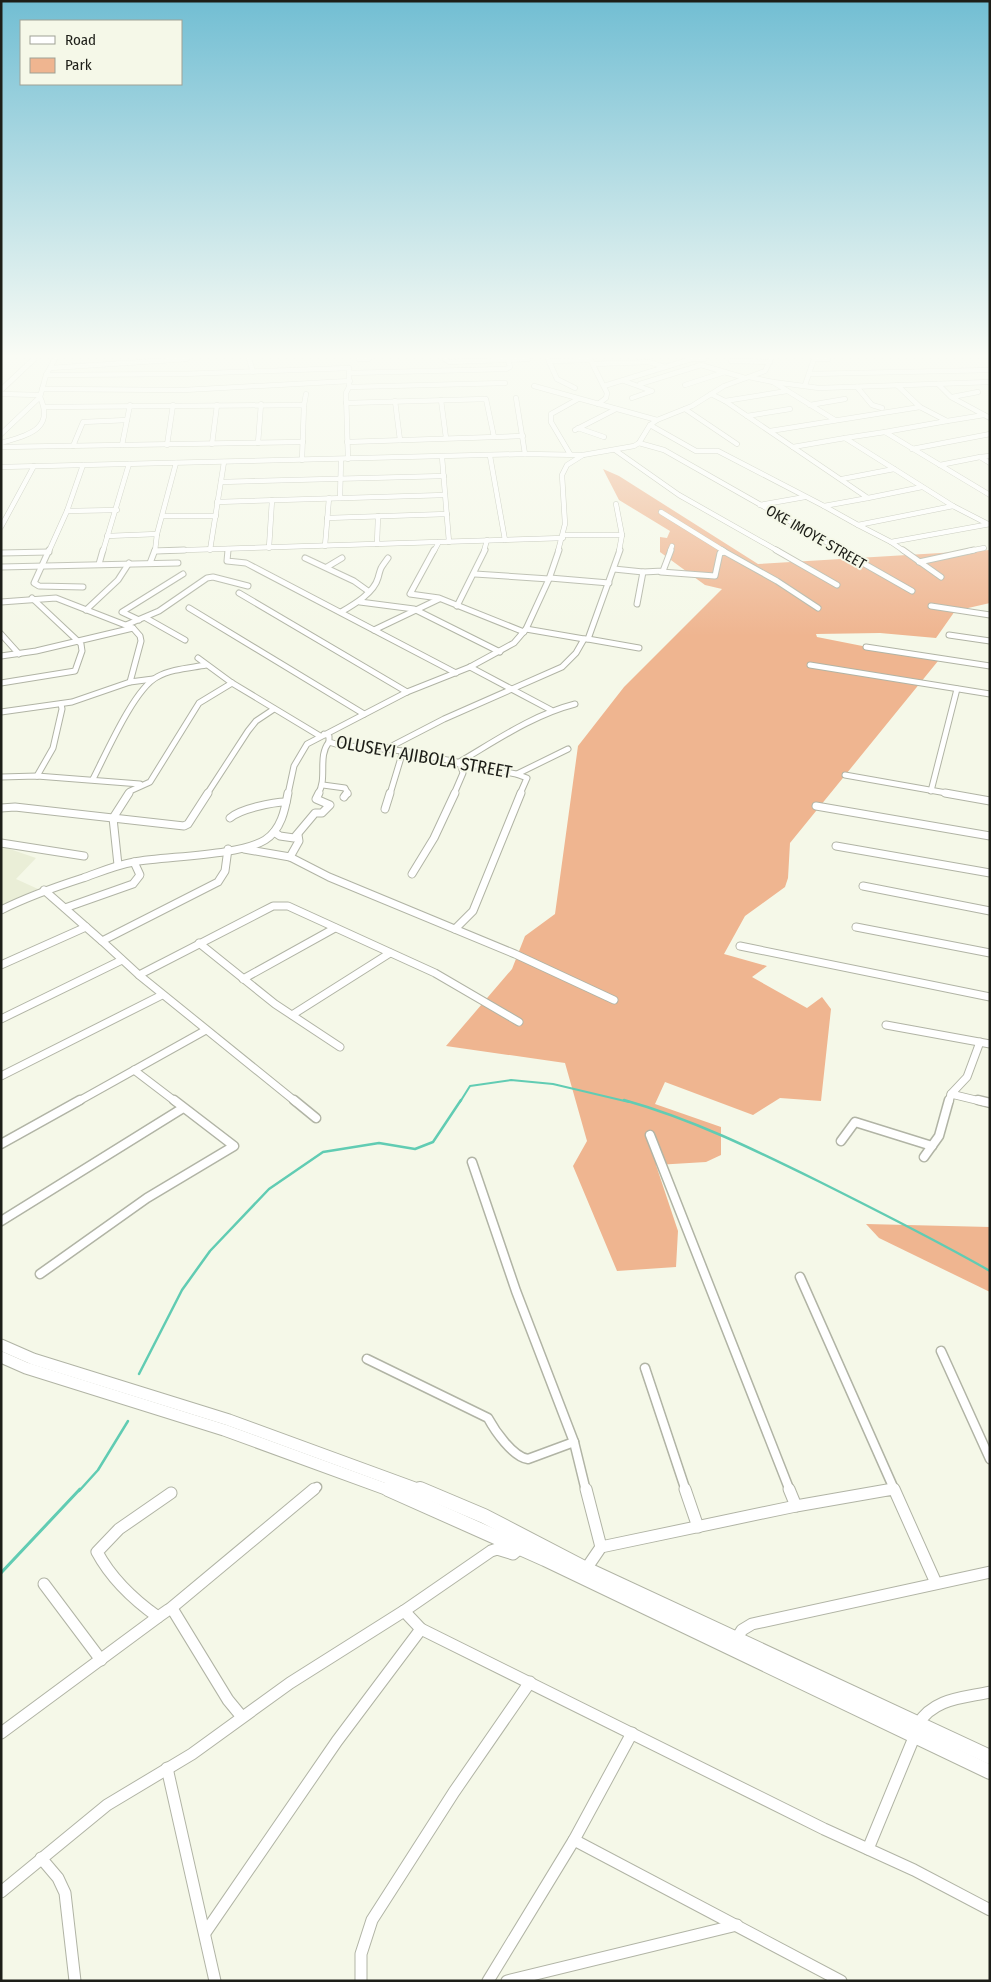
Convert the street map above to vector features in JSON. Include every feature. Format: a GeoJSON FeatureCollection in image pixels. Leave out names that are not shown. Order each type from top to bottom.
{"type":"FeatureCollection","features":[{"type":"Feature","properties":{"kind":"main road"},"geometry":{"type":"LineString","coordinates":[[1,1345],[33,1359],[229,1420],[362,1466],[484,1516],[673,1615],[736,1638],[916,1729],[990,1772]]}},
{"type":"Feature","properties":{"kind":"main road"},"geometry":{"type":"LineString","coordinates":[[1,1357],[26,1368],[224,1430],[413,1499],[673,1615],[916,1729],[990,1757]]}},
{"type":"Feature","properties":{"kind":"street"},"geometry":{"type":"LineString","coordinates":[[302,451],[302,460]]}},
{"type":"Feature","properties":{"kind":"street"},"geometry":{"type":"LineString","coordinates":[[348,451],[348,459]]}},
{"type":"Feature","properties":{"kind":"street"},"geometry":{"type":"LineString","coordinates":[[1,467],[526,454],[582,455],[605,451]]}},
{"type":"Feature","properties":{"kind":"street"},"geometry":{"type":"LineString","coordinates":[[617,451],[685,498],[837,585]]}},
{"type":"Feature","properties":{"kind":"street","name":"OKE IMOYE STREET"},"geometry":{"type":"LineString","coordinates":[[667,451],[912,591]]}},
{"type":"Feature","properties":{"kind":"street"},"geometry":{"type":"LineString","coordinates":[[721,451],[891,542],[941,577]]}},
{"type":"Feature","properties":{"kind":"street"},"geometry":{"type":"LineString","coordinates":[[800,451],[868,498]]}},
{"type":"Feature","properties":{"kind":"street"},"geometry":{"type":"LineString","coordinates":[[866,451],[953,506],[989,524]]}},
{"type":"Feature","properties":{"kind":"street"},"geometry":{"type":"LineString","coordinates":[[916,451],[990,495]]}},
{"type":"Feature","properties":{"kind":"street"},"geometry":{"type":"LineString","coordinates":[[1,910],[44,890],[118,865],[241,848],[257,844],[274,832],[283,818],[291,776],[300,750],[322,735],[407,692],[500,652],[514,643],[525,631],[549,578],[564,536],[562,475],[567,465],[582,455]]}},
{"type":"Feature","properties":{"kind":"street"},"geometry":{"type":"LineString","coordinates":[[490,456],[505,540]]}},
{"type":"Feature","properties":{"kind":"street"},"geometry":{"type":"LineString","coordinates":[[940,465],[990,456]]}},
{"type":"Feature","properties":{"kind":"street"},"geometry":{"type":"LineString","coordinates":[[442,457],[449,542]]}},
{"type":"Feature","properties":{"kind":"street"},"geometry":{"type":"LineString","coordinates":[[980,457],[990,463]]}},
{"type":"Feature","properties":{"kind":"street"},"geometry":{"type":"LineString","coordinates":[[340,498],[341,460]]}},
{"type":"Feature","properties":{"kind":"street"},"geometry":{"type":"LineString","coordinates":[[210,550],[224,462]]}},
{"type":"Feature","properties":{"kind":"street"},"geometry":{"type":"LineString","coordinates":[[150,563],[155,551],[157,534],[164,516],[176,463]]}},
{"type":"Feature","properties":{"kind":"street"},"geometry":{"type":"LineString","coordinates":[[99,564],[117,510],[129,464]]}},
{"type":"Feature","properties":{"kind":"street"},"geometry":{"type":"LineString","coordinates":[[83,465],[67,511],[35,585],[83,587]]}},
{"type":"Feature","properties":{"kind":"street"},"geometry":{"type":"LineString","coordinates":[[1,528],[34,466]]}},
{"type":"Feature","properties":{"kind":"street"},"geometry":{"type":"LineString","coordinates":[[842,479],[894,469]]}},
{"type":"Feature","properties":{"kind":"street"},"geometry":{"type":"LineString","coordinates":[[221,482],[444,476]]}},
{"type":"Feature","properties":{"kind":"street"},"geometry":{"type":"LineString","coordinates":[[824,506],[922,487]]}},
{"type":"Feature","properties":{"kind":"street"},"geometry":{"type":"LineString","coordinates":[[217,502],[445,495]]}},
{"type":"Feature","properties":{"kind":"street"},"geometry":{"type":"LineString","coordinates":[[760,505],[805,497]]}},
{"type":"Feature","properties":{"kind":"street"},"geometry":{"type":"LineString","coordinates":[[325,546],[329,498]]}},
{"type":"Feature","properties":{"kind":"street"},"geometry":{"type":"LineString","coordinates":[[269,548],[272,500]]}},
{"type":"Feature","properties":{"kind":"street"},"geometry":{"type":"LineString","coordinates":[[386,749],[444,719],[562,667],[576,653],[586,639],[614,569],[622,535],[616,504]]}},
{"type":"Feature","properties":{"kind":"street"},"geometry":{"type":"LineString","coordinates":[[858,525],[953,506]]}},
{"type":"Feature","properties":{"kind":"street"},"geometry":{"type":"LineString","coordinates":[[67,511],[117,510]]}},
{"type":"Feature","properties":{"kind":"street"},"geometry":{"type":"LineString","coordinates":[[661,512],[818,608]]}},
{"type":"Feature","properties":{"kind":"street"},"geometry":{"type":"LineString","coordinates":[[327,518],[447,514]]}},
{"type":"Feature","properties":{"kind":"street"},"geometry":{"type":"LineString","coordinates":[[164,516],[216,516]]}},
{"type":"Feature","properties":{"kind":"street"},"geometry":{"type":"LineString","coordinates":[[377,544],[378,516]]}},
{"type":"Feature","properties":{"kind":"street"},"geometry":{"type":"LineString","coordinates":[[891,542],[989,524]]}},
{"type":"Feature","properties":{"kind":"street"},"geometry":{"type":"LineString","coordinates":[[107,536],[157,534]]}},
{"type":"Feature","properties":{"kind":"street"},"geometry":{"type":"LineString","coordinates":[[155,551],[622,535]]}},
{"type":"Feature","properties":{"kind":"street"},"geometry":{"type":"LineString","coordinates":[[457,606],[475,574],[487,540]]}},
{"type":"Feature","properties":{"kind":"street"},"geometry":{"type":"LineString","coordinates":[[439,542],[410,593],[439,598],[525,631],[639,648]]}},
{"type":"Feature","properties":{"kind":"street"},"geometry":{"type":"LineString","coordinates":[[661,572],[672,546]]}},
{"type":"Feature","properties":{"kind":"street"},"geometry":{"type":"LineString","coordinates":[[919,562],[984,548]]}},
{"type":"Feature","properties":{"kind":"street"},"geometry":{"type":"LineString","coordinates":[[228,549],[227,561],[246,562],[456,672]]}},
{"type":"Feature","properties":{"kind":"street"},"geometry":{"type":"LineString","coordinates":[[1,553],[50,552]]}},
{"type":"Feature","properties":{"kind":"street"},"geometry":{"type":"LineString","coordinates":[[614,569],[715,576],[718,558],[720,553],[724,552]]}},
{"type":"Feature","properties":{"kind":"street"},"geometry":{"type":"LineString","coordinates":[[305,558],[327,567],[368,591]]}},
{"type":"Feature","properties":{"kind":"street"},"geometry":{"type":"LineString","coordinates":[[327,567],[342,558]]}},
{"type":"Feature","properties":{"kind":"street"},"geometry":{"type":"LineString","coordinates":[[341,612],[360,602],[378,579],[378,571],[388,558]]}},
{"type":"Feature","properties":{"kind":"street"},"geometry":{"type":"LineString","coordinates":[[86,610],[114,584],[129,563]]}},
{"type":"Feature","properties":{"kind":"street"},"geometry":{"type":"LineString","coordinates":[[1,567],[178,563]]}},
{"type":"Feature","properties":{"kind":"street"},"geometry":{"type":"LineString","coordinates":[[637,604],[643,572]]}},
{"type":"Feature","properties":{"kind":"street"},"geometry":{"type":"LineString","coordinates":[[139,620],[122,612],[183,574]]}},
{"type":"Feature","properties":{"kind":"street"},"geometry":{"type":"LineString","coordinates":[[475,574],[609,583]]}},
{"type":"Feature","properties":{"kind":"street"},"geometry":{"type":"LineString","coordinates":[[126,625],[146,618],[210,577],[248,586]]}},
{"type":"Feature","properties":{"kind":"street"},"geometry":{"type":"LineString","coordinates":[[239,593],[407,692]]}},
{"type":"Feature","properties":{"kind":"street"},"geometry":{"type":"LineString","coordinates":[[1,683],[75,671],[82,651],[78,642],[32,598]]}},
{"type":"Feature","properties":{"kind":"street"},"geometry":{"type":"LineString","coordinates":[[1,602],[32,598],[56,598],[133,628],[140,636],[141,641],[130,682]]}},
{"type":"Feature","properties":{"kind":"street"},"geometry":{"type":"LineString","coordinates":[[374,630],[417,611],[439,598]]}},
{"type":"Feature","properties":{"kind":"street"},"geometry":{"type":"LineString","coordinates":[[360,602],[417,611],[500,652]]}},
{"type":"Feature","properties":{"kind":"street"},"geometry":{"type":"LineString","coordinates":[[931,606],[990,615]]}},
{"type":"Feature","properties":{"kind":"street"},"geometry":{"type":"LineString","coordinates":[[189,608],[364,714]]}},
{"type":"Feature","properties":{"kind":"street"},"geometry":{"type":"LineString","coordinates":[[146,618],[185,640]]}},
{"type":"Feature","properties":{"kind":"street"},"geometry":{"type":"LineString","coordinates":[[1,656],[78,642],[133,628]]}},
{"type":"Feature","properties":{"kind":"street"},"geometry":{"type":"LineString","coordinates":[[1,634],[19,654]]}},
{"type":"Feature","properties":{"kind":"street"},"geometry":{"type":"LineString","coordinates":[[949,635],[990,641]]}},
{"type":"Feature","properties":{"kind":"street"},"geometry":{"type":"LineString","coordinates":[[866,646],[990,666]]}},
{"type":"Feature","properties":{"kind":"street"},"geometry":{"type":"LineString","coordinates":[[198,658],[232,683],[274,709],[322,735]]}},
{"type":"Feature","properties":{"kind":"street"},"geometry":{"type":"LineString","coordinates":[[1,712],[61,704],[130,682],[206,665]]}},
{"type":"Feature","properties":{"kind":"street"},"geometry":{"type":"LineString","coordinates":[[810,665],[990,694]]}},
{"type":"Feature","properties":{"kind":"street"},"geometry":{"type":"LineString","coordinates":[[470,666],[551,710]]}},
{"type":"Feature","properties":{"kind":"street"},"geometry":{"type":"LineString","coordinates":[[93,779],[123,722],[153,678]]}},
{"type":"Feature","properties":{"kind":"street"},"geometry":{"type":"LineString","coordinates":[[118,865],[115,852],[114,818],[130,791],[150,782],[199,703],[232,683]]}},
{"type":"Feature","properties":{"kind":"street"},"geometry":{"type":"LineString","coordinates":[[931,791],[958,689]]}},
{"type":"Feature","properties":{"kind":"street"},"geometry":{"type":"LineString","coordinates":[[37,776],[52,748],[62,709],[61,704]]}},
{"type":"Feature","properties":{"kind":"street"},"geometry":{"type":"LineString","coordinates":[[412,874],[425,856],[446,816],[463,769],[458,764],[551,710],[575,704]]}},
{"type":"Feature","properties":{"kind":"street"},"geometry":{"type":"LineString","coordinates":[[1,808],[15,807],[179,826],[188,824],[248,731],[256,721],[274,709]]}},
{"type":"Feature","properties":{"kind":"street","name":"OLUSEYI AJIBOLA STREET"},"geometry":{"type":"LineString","coordinates":[[322,735],[329,736],[329,742],[403,752],[516,774],[527,778],[473,911],[455,929]]}},
{"type":"Feature","properties":{"kind":"street"},"geometry":{"type":"LineString","coordinates":[[274,832],[290,839],[298,836],[315,813],[322,813],[330,805],[316,799],[323,785],[326,768],[324,750],[329,742]]}},
{"type":"Feature","properties":{"kind":"street"},"geometry":{"type":"LineString","coordinates":[[516,774],[543,763],[568,749]]}},
{"type":"Feature","properties":{"kind":"street"},"geometry":{"type":"LineString","coordinates":[[385,809],[403,752]]}},
{"type":"Feature","properties":{"kind":"street"},"geometry":{"type":"LineString","coordinates":[[845,775],[990,801]]}},
{"type":"Feature","properties":{"kind":"street"},"geometry":{"type":"LineString","coordinates":[[1,777],[37,776],[143,784]]}},
{"type":"Feature","properties":{"kind":"street"},"geometry":{"type":"LineString","coordinates":[[323,785],[345,788],[348,794],[344,797]]}},
{"type":"Feature","properties":{"kind":"street"},"geometry":{"type":"LineString","coordinates":[[230,818],[235,813],[245,810],[268,807],[273,802],[286,802]]}},
{"type":"Feature","properties":{"kind":"street"},"geometry":{"type":"LineString","coordinates":[[816,806],[990,836]]}},
{"type":"Feature","properties":{"kind":"street"},"geometry":{"type":"LineString","coordinates":[[290,857],[299,841],[298,836]]}},
{"type":"Feature","properties":{"kind":"street"},"geometry":{"type":"LineString","coordinates":[[1,843],[84,856]]}},
{"type":"Feature","properties":{"kind":"street"},"geometry":{"type":"LineString","coordinates":[[836,846],[990,873]]}},
{"type":"Feature","properties":{"kind":"street"},"geometry":{"type":"LineString","coordinates":[[241,848],[290,857],[329,877],[455,929],[614,1000]]}},
{"type":"Feature","properties":{"kind":"street"},"geometry":{"type":"LineString","coordinates":[[102,941],[218,882],[226,871],[228,849]]}},
{"type":"Feature","properties":{"kind":"street"},"geometry":{"type":"LineString","coordinates":[[65,908],[133,884],[140,875],[134,862]]}},
{"type":"Feature","properties":{"kind":"street"},"geometry":{"type":"LineString","coordinates":[[862,886],[990,911]]}},
{"type":"Feature","properties":{"kind":"street"},"geometry":{"type":"LineString","coordinates":[[44,890],[139,975],[316,1118]]}},
{"type":"Feature","properties":{"kind":"street"},"geometry":{"type":"LineString","coordinates":[[139,975],[273,906],[280,905],[297,910],[457,984],[519,1022]]}},
{"type":"Feature","properties":{"kind":"street"},"geometry":{"type":"LineString","coordinates":[[1,965],[86,927]]}},
{"type":"Feature","properties":{"kind":"street"},"geometry":{"type":"LineString","coordinates":[[856,927],[990,952]]}},
{"type":"Feature","properties":{"kind":"street"},"geometry":{"type":"LineString","coordinates":[[243,979],[335,928]]}},
{"type":"Feature","properties":{"kind":"street"},"geometry":{"type":"LineString","coordinates":[[199,943],[243,979],[340,1047]]}},
{"type":"Feature","properties":{"kind":"street"},"geometry":{"type":"LineString","coordinates":[[740,946],[990,997]]}},
{"type":"Feature","properties":{"kind":"street"},"geometry":{"type":"LineString","coordinates":[[292,1015],[390,953]]}},
{"type":"Feature","properties":{"kind":"street"},"geometry":{"type":"LineString","coordinates":[[1,1018],[122,960]]}},
{"type":"Feature","properties":{"kind":"street"},"geometry":{"type":"LineString","coordinates":[[3,1072],[162,994]]}},
{"type":"Feature","properties":{"kind":"street"},"geometry":{"type":"LineString","coordinates":[[886,1025],[990,1044]]}},
{"type":"Feature","properties":{"kind":"street"},"geometry":{"type":"LineString","coordinates":[[1,1144],[206,1030]]}},
{"type":"Feature","properties":{"kind":"street"},"geometry":{"type":"LineString","coordinates":[[924,1157],[939,1136],[951,1094],[967,1077],[980,1042]]}},
{"type":"Feature","properties":{"kind":"street"},"geometry":{"type":"LineString","coordinates":[[40,1274],[147,1198],[233,1148],[233,1145],[134,1070]]}},
{"type":"Feature","properties":{"kind":"street"},"geometry":{"type":"LineString","coordinates":[[951,1094],[990,1103]]}},
{"type":"Feature","properties":{"kind":"street"},"geometry":{"type":"LineString","coordinates":[[1,1221],[182,1108]]}},
{"type":"Feature","properties":{"kind":"street"},"geometry":{"type":"LineString","coordinates":[[841,1142],[855,1122],[932,1146]]}},
{"type":"Feature","properties":{"kind":"street"},"geometry":{"type":"LineString","coordinates":[[650,1135],[796,1506]]}},
{"type":"Feature","properties":{"kind":"street"},"geometry":{"type":"LineString","coordinates":[[472,1162],[516,1291],[574,1442],[601,1547]]}},
{"type":"Feature","properties":{"kind":"street"},"geometry":{"type":"LineString","coordinates":[[800,1277],[936,1583]]}},
{"type":"Feature","properties":{"kind":"street"},"geometry":{"type":"LineString","coordinates":[[941,1351],[990,1459]]}},
{"type":"Feature","properties":{"kind":"street"},"geometry":{"type":"LineString","coordinates":[[367,1359],[488,1418],[493,1427],[521,1458],[528,1459],[574,1442]]}},
{"type":"Feature","properties":{"kind":"street"},"geometry":{"type":"LineString","coordinates":[[646,1368],[698,1527]]}},
{"type":"Feature","properties":{"kind":"street"},"geometry":{"type":"LineString","coordinates":[[1,1733],[170,1609],[317,1487]]}},
{"type":"Feature","properties":{"kind":"street"},"geometry":{"type":"LineString","coordinates":[[586,1569],[601,1547],[796,1506],[894,1489]]}},
{"type":"Feature","properties":{"kind":"street"},"geometry":{"type":"LineString","coordinates":[[158,1617],[134,1597],[97,1552],[119,1530],[171,1493]]}},
{"type":"Feature","properties":{"kind":"street"},"geometry":{"type":"LineString","coordinates":[[1,1892],[107,1804],[192,1754],[290,1683],[404,1611],[491,1551],[497,1549],[513,1554],[520,1548]]}},
{"type":"Feature","properties":{"kind":"street"},"geometry":{"type":"LineString","coordinates":[[736,1638],[742,1630],[752,1624],[990,1572]]}},
{"type":"Feature","properties":{"kind":"street"},"geometry":{"type":"LineString","coordinates":[[44,1584],[101,1660]]}},
{"type":"Feature","properties":{"kind":"street"},"geometry":{"type":"LineString","coordinates":[[170,1609],[173,1610],[228,1700],[242,1717]]}},
{"type":"Feature","properties":{"kind":"street"},"geometry":{"type":"LineString","coordinates":[[404,1611],[422,1629],[990,1910]]}},
{"type":"Feature","properties":{"kind":"street"},"geometry":{"type":"LineString","coordinates":[[205,1933],[338,1741],[422,1629]]}},
{"type":"Feature","properties":{"kind":"street"},"geometry":{"type":"LineString","coordinates":[[361,1981],[361,1954],[372,1920],[454,1792],[530,1682]]}},
{"type":"Feature","properties":{"kind":"street"},"geometry":{"type":"LineString","coordinates":[[868,1850],[922,1714],[932,1706],[990,1692]]}},
{"type":"Feature","properties":{"kind":"street"},"geometry":{"type":"LineString","coordinates":[[488,1981],[574,1840],[632,1733]]}},
{"type":"Feature","properties":{"kind":"street"},"geometry":{"type":"LineString","coordinates":[[167,1768],[205,1933],[214,1981]]}},
{"type":"Feature","properties":{"kind":"street"},"geometry":{"type":"LineString","coordinates":[[574,1840],[841,1981]]}},
{"type":"Feature","properties":{"kind":"street"},"geometry":{"type":"LineString","coordinates":[[41,1858],[58,1878],[65,1894],[75,1981]]}},
{"type":"Feature","properties":{"kind":"street"},"geometry":{"type":"LineString","coordinates":[[507,1981],[737,1926]]}},
{"type":"Feature","properties":{"kind":"shaded area"},"geometry":{"type":"Polygon","coordinates":[[[1,846],[36,858],[16,879],[38,889],[1,906],[1,846]]]}},
{"type":"Feature","properties":{"kind":"green space"},"geometry":{"type":"Polygon","coordinates":[[[603,469],[619,476],[758,564],[990,550],[990,603],[955,611],[936,638],[880,633],[816,634],[817,637],[938,661],[790,843],[788,878],[785,887],[745,916],[724,954],[767,966],[752,977],[807,1008],[822,997],[831,1009],[821,1101],[780,1098],[753,1115],[665,1082],[655,1104],[721,1127],[721,1155],[706,1162],[656,1165],[678,1231],[676,1267],[617,1271],[573,1166],[587,1141],[565,1063],[446,1046],[512,969],[525,936],[555,914],[578,746],[624,687],[722,589],[705,585],[660,552],[660,537],[667,538],[670,531],[619,500],[603,469]]]}},
{"type":"Feature","properties":{"kind":"green space"},"geometry":{"type":"Polygon","coordinates":[[[866,1224],[990,1227],[990,1292],[879,1238],[866,1224]]]}},
{"type":"Feature","properties":{"kind":"waterway"},"geometry":{"type":"LineString","coordinates":[[460,1102],[470,1086],[511,1080],[553,1084],[629,1102]]}},
{"type":"Feature","properties":{"kind":"waterway"},"geometry":{"type":"LineString","coordinates":[[139,1374],[182,1290],[210,1251],[269,1189],[323,1152],[379,1143],[415,1149],[433,1142],[461,1100]]}},
{"type":"Feature","properties":{"kind":"waterway"},"geometry":{"type":"LineString","coordinates":[[624,1100],[674,1116],[747,1147],[883,1214],[990,1271]]}},
{"type":"Feature","properties":{"kind":"waterway"},"geometry":{"type":"LineString","coordinates":[[79,1491],[98,1470],[128,1421]]}},
{"type":"Feature","properties":{"kind":"waterway"},"geometry":{"type":"LineString","coordinates":[[1,1573],[80,1489]]}}]}
